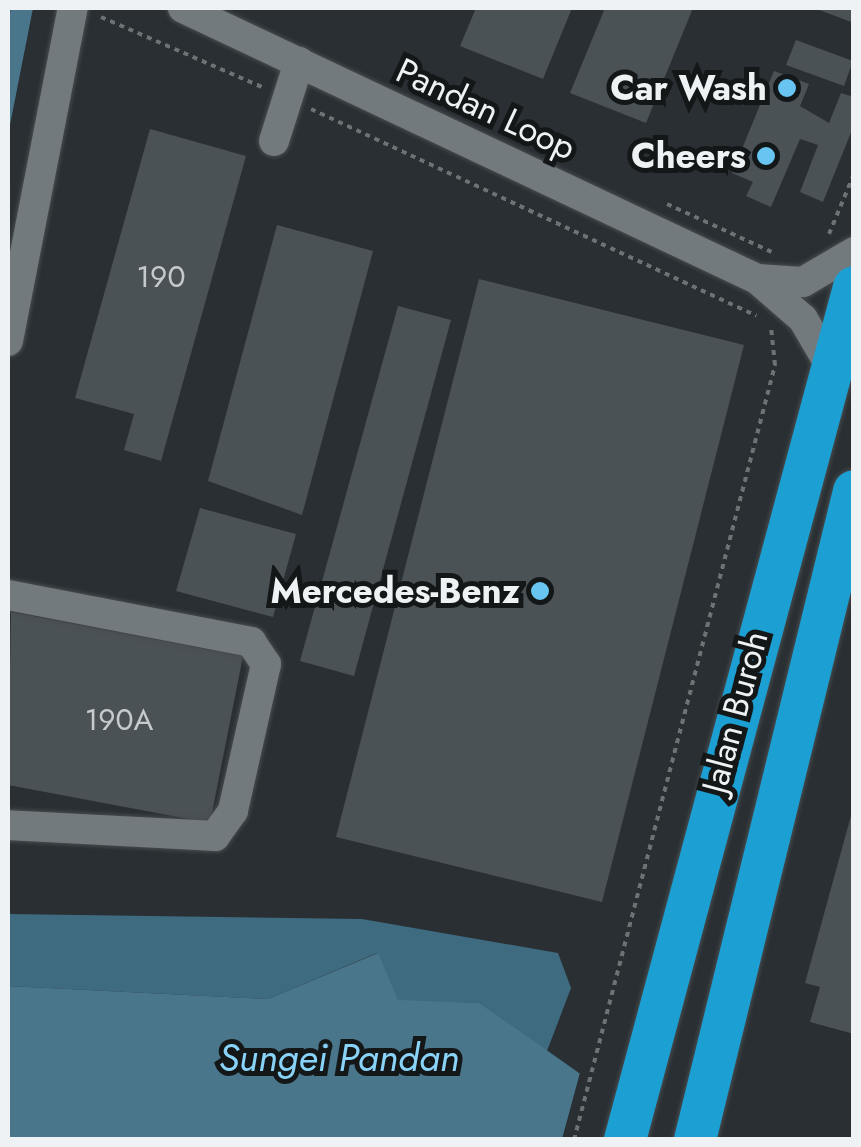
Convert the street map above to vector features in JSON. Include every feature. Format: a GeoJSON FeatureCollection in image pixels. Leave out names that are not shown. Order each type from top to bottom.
{"type":"FeatureCollection","features":[{"type":"Feature","properties":{"kind":"highway","name":"Jalan Buroh"},"geometry":{"type":"LineString","coordinates":[[625,1140],[827,360],[854,287]]}},
{"type":"Feature","properties":{"kind":"highway","name":"Jalan Buroh"},"geometry":{"type":"LineString","coordinates":[[695,1140],[853,492]]}},
{"type":"Feature","properties":{"kind":"street","name":"Pandan Loop"},"geometry":{"type":"LineString","coordinates":[[183,8],[757,279],[804,320],[827,360]]}},
{"type":"Feature","properties":{"kind":"street"},"geometry":{"type":"LineString","coordinates":[[8,342],[84,11]]}},
{"type":"Feature","properties":{"kind":"street"},"geometry":{"type":"LineString","coordinates":[[274,141],[298,62]]}},
{"type":"Feature","properties":{"kind":"street","name":"Pandan Loop"},"geometry":{"type":"LineString","coordinates":[[757,279],[803,282],[854,252]]}},
{"type":"Feature","properties":{"kind":"street"},"geometry":{"type":"LineString","coordinates":[[8,594],[251,642],[266,664],[233,810],[215,836],[8,825]]}},
{"type":"Feature","properties":{"kind":"path"},"geometry":{"type":"LineString","coordinates":[[84,11],[286,98],[773,331],[775,365],[574,1140]]}},
{"type":"Feature","properties":{"kind":"path"},"geometry":{"type":"LineString","coordinates":[[820,251],[854,174]]}},
{"type":"Feature","properties":{"kind":"path"},"geometry":{"type":"LineString","coordinates":[[651,196],[782,254]]}},
{"type":"Feature","properties":{"kind":"shaded area"},"geometry":{"type":"Polygon","coordinates":[[[8,914],[362,919],[558,953],[571,988],[547,1051],[480,1003],[398,1001],[377,953],[268,999],[8,986],[8,914]]]}},
{"type":"Feature","properties":{"kind":"water"},"geometry":{"type":"Polygon","coordinates":[[[11,8],[33,8],[8,135],[8,24],[11,8]]]}},
{"type":"Feature","properties":{"kind":"water","name":"Sungei Pandan"},"geometry":{"type":"Polygon","coordinates":[[[378,953],[398,1000],[480,1003],[627,1107],[707,1139],[8,1139],[8,986],[268,999],[378,953]]]}},
{"type":"Feature","properties":{"kind":"pier"},"geometry":{"type":"Polygon","coordinates":[[[581,1069],[630,1103],[712,1140],[562,1139],[581,1069]]]}},
{"type":"Feature","properties":{"kind":"building"},"geometry":{"type":"Polygon","coordinates":[[[476,8],[572,8],[543,79],[460,46],[476,8]]]}},
{"type":"Feature","properties":{"kind":"building"},"geometry":{"type":"Polygon","coordinates":[[[605,8],[693,8],[646,123],[570,93],[605,8]]]}},
{"type":"Feature","properties":{"kind":"building"},"geometry":{"type":"Polygon","coordinates":[[[814,8],[854,8],[854,23],[814,8]]]}},
{"type":"Feature","properties":{"kind":"building"},"geometry":{"type":"Polygon","coordinates":[[[796,40],[853,61],[844,86],[786,65],[796,40]]]}},
{"type":"Feature","properties":{"kind":"building"},"geometry":{"type":"Polygon","coordinates":[[[774,71],[809,84],[800,106],[829,123],[841,93],[854,97],[854,125],[823,202],[800,192],[818,145],[800,139],[771,207],[746,196],[753,182],[732,173],[774,71]]]}},
{"type":"Feature","properties":{"kind":"building"},"geometry":{"type":"Polygon","coordinates":[[[150,129],[246,156],[161,461],[124,450],[134,414],[75,398],[150,129]]]}},
{"type":"Feature","properties":{"kind":"building"},"geometry":{"type":"Polygon","coordinates":[[[277,225],[373,251],[302,515],[208,481],[277,225]]]}},
{"type":"Feature","properties":{"kind":"building","name":"Mercedes-Benz"},"geometry":{"type":"Polygon","coordinates":[[[479,279],[744,345],[602,902],[336,837],[479,279]]]}},
{"type":"Feature","properties":{"kind":"building"},"geometry":{"type":"Polygon","coordinates":[[[398,306],[451,320],[354,676],[300,661],[398,306]]]}},
{"type":"Feature","properties":{"kind":"building"},"geometry":{"type":"Polygon","coordinates":[[[200,508],[296,534],[273,617],[176,591],[200,508]]]}},
{"type":"Feature","properties":{"kind":"building"},"geometry":{"type":"Polygon","coordinates":[[[11,612],[243,656],[210,823],[8,785],[11,612]]]}},
{"type":"Feature","properties":{"kind":"building"},"geometry":{"type":"Polygon","coordinates":[[[852,812],[854,1034],[810,1022],[820,987],[805,983],[852,812]]]}},
{"type":"Feature","properties":{"kind":"place","name":"Car Wash"},"geometry":{"type":"Point","coordinates":[787,88]}},
{"type":"Feature","properties":{"kind":"place","name":"Cheers"},"geometry":{"type":"Point","coordinates":[766,156]}},
{"type":"Feature","properties":{"kind":"place","name":"Mercedes-Benz"},"geometry":{"type":"Point","coordinates":[540,591]}}]}
